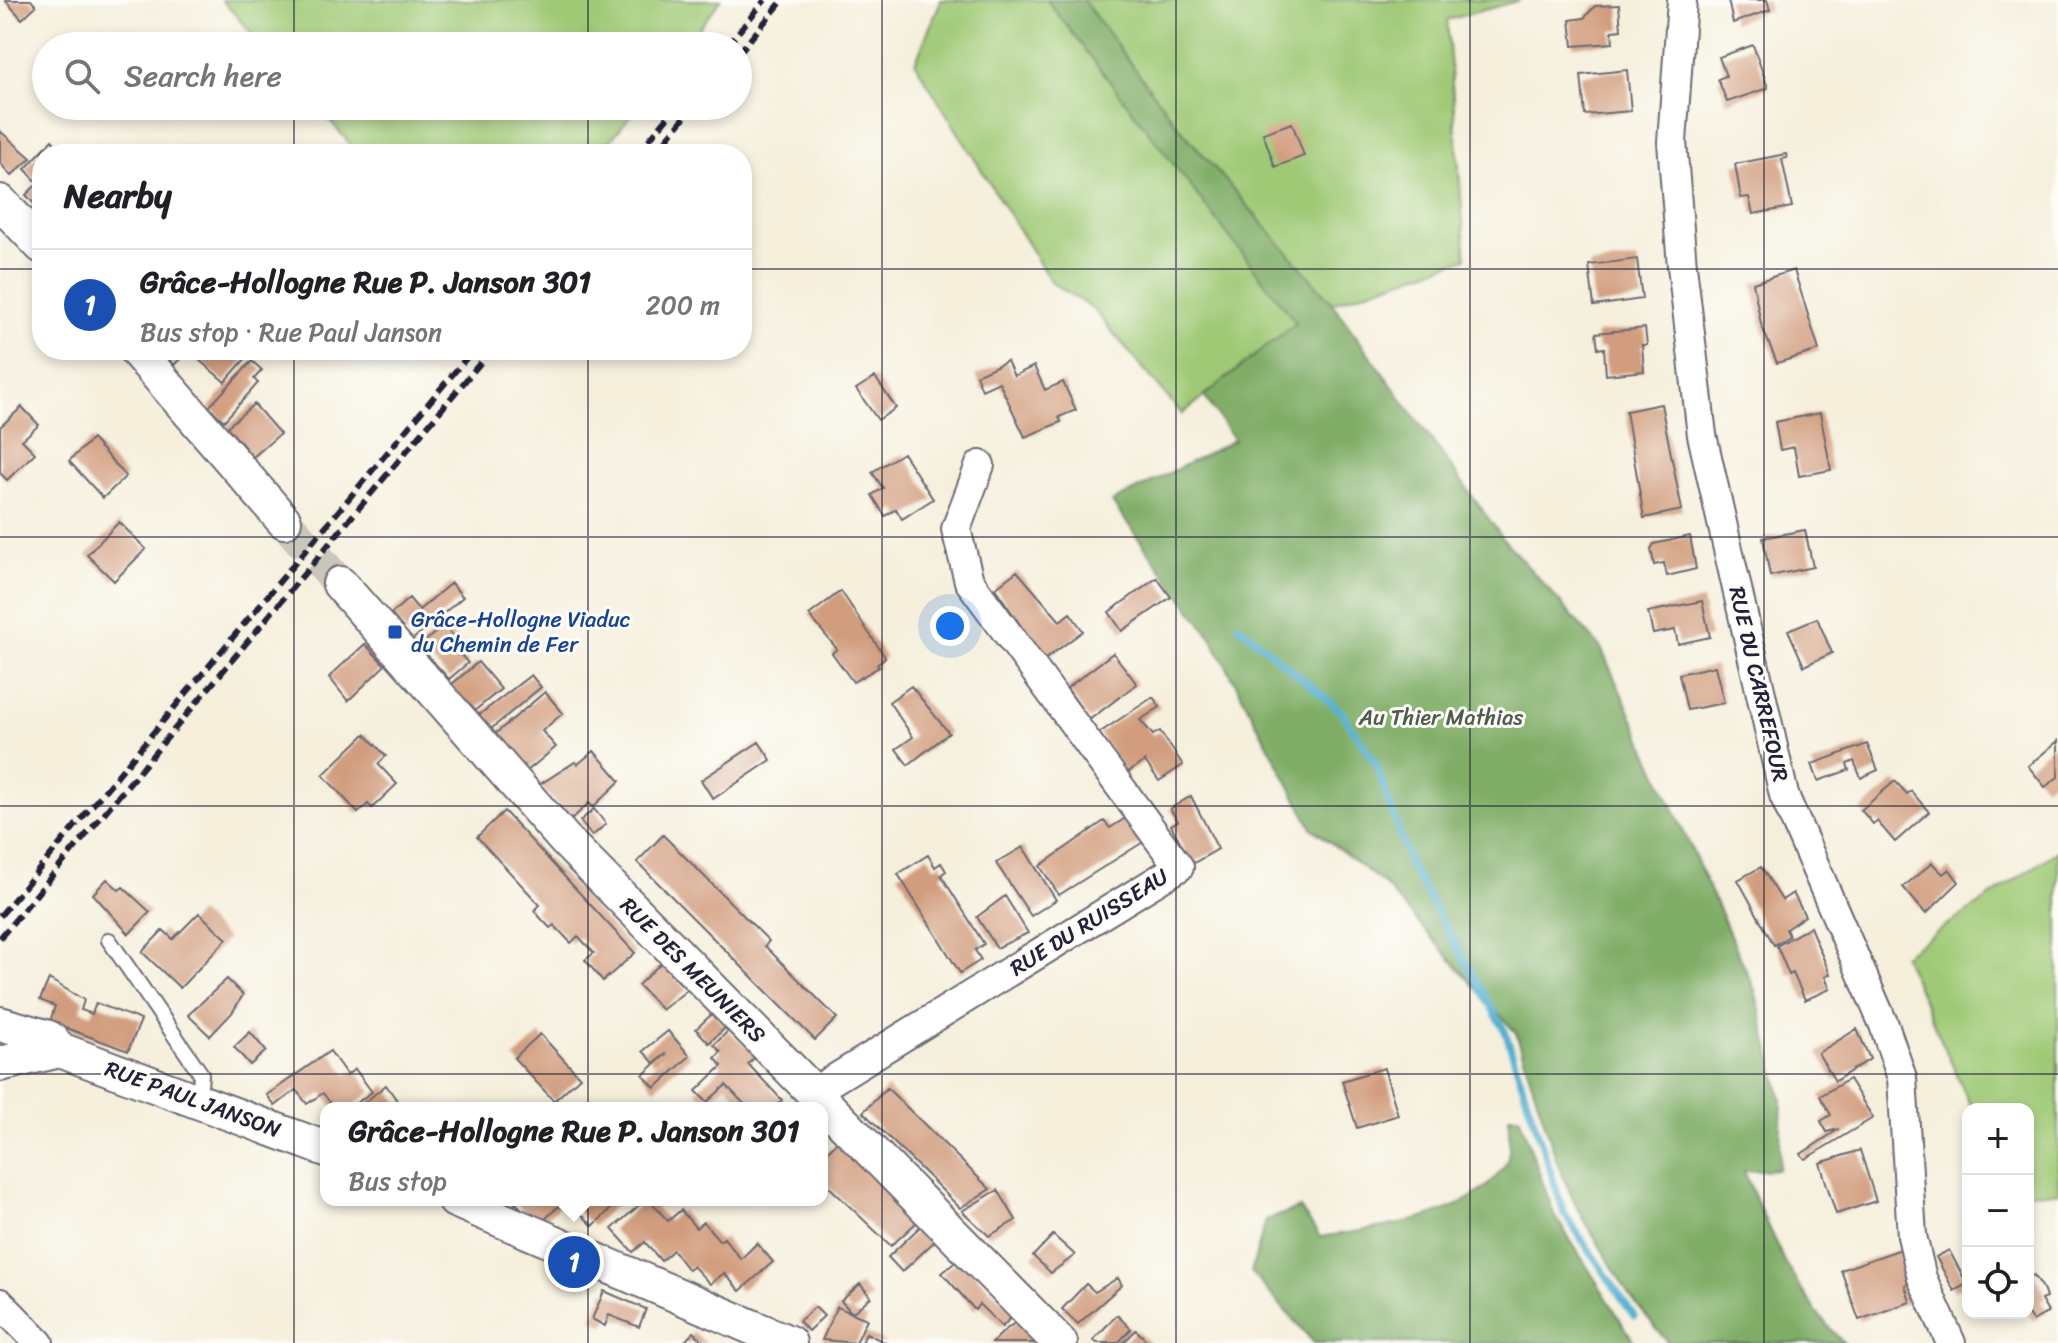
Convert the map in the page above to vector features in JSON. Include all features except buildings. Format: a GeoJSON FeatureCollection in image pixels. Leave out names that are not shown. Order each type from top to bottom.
{"type":"FeatureCollection","features":[{"type":"Feature","properties":{"kind":"street","name":"RUE DU CARREFOUR"},"geometry":{"type":"LineString","coordinates":[[1682,0],[1672,142],[1682,266],[1702,435],[1784,795],[1884,1025],[1902,1078],[1912,1236],[1922,1278],[1951,1343]]}},
{"type":"Feature","properties":{"kind":"street"},"geometry":{"type":"LineString","coordinates":[[0,202],[32,236]]}},
{"type":"Feature","properties":{"kind":"street"},"geometry":{"type":"LineString","coordinates":[[145,360],[284,521]]}},
{"type":"Feature","properties":{"kind":"street","name":"RUE DU RUISSEAU"},"geometry":{"type":"LineString","coordinates":[[815,1091],[1179,867],[969,581],[956,529],[980,465]]}},
{"type":"Feature","properties":{"kind":"street","name":"RUE DES MEUNIERS"},"geometry":{"type":"LineString","coordinates":[[340,584],[566,841],[664,944],[826,1102]]}},
{"type":"Feature","properties":{"kind":"street","name":"RUE PAUL JANSON"},"geometry":{"type":"LineString","coordinates":[[0,1024],[49,1038],[60,1050],[320,1147]]}},
{"type":"Feature","properties":{"kind":"street"},"geometry":{"type":"LineString","coordinates":[[0,1064],[60,1050]]}},
{"type":"Feature","properties":{"kind":"street","name":"RUE DES MEUNIERS"},"geometry":{"type":"LineString","coordinates":[[828,1104],[1060,1343]]}},
{"type":"Feature","properties":{"kind":"street"},"geometry":{"type":"LineString","coordinates":[[469,1206],[789,1343]]}},
{"type":"Feature","properties":{"kind":"street"},"geometry":{"type":"LineString","coordinates":[[0,1303],[39,1343]]}},
{"type":"Feature","properties":{"kind":"street"},"geometry":{"type":"LineString","coordinates":[[0,1327],[14,1343]]}},
{"type":"Feature","properties":{"kind":"lane"},"geometry":{"type":"LineString","coordinates":[[109,940],[201,1074],[199,1101]]}},
{"type":"Feature","properties":{"kind":"green space"},"geometry":{"type":"Polygon","coordinates":[[[222,0],[721,0],[696,32],[251,32],[222,0]]]}},
{"type":"Feature","properties":{"kind":"green space"},"geometry":{"type":"Polygon","coordinates":[[[941,0],[1047,0],[1297,323],[1182,414],[1094,310],[1051,282],[915,63],[941,0]]]}},
{"type":"Feature","properties":{"kind":"green space","name":"Au Thier Mathias"},"geometry":{"type":"Polygon","coordinates":[[[1047,0],[1083,0],[1178,126],[1332,303],[1505,541],[1601,648],[1755,990],[1782,1101],[1779,1169],[1744,1171],[1785,1262],[1812,1305],[1844,1343],[1668,1343],[1629,1295],[1575,1204],[1559,1168],[1516,1033],[1384,884],[1312,828],[1211,637],[1112,502],[1234,440],[1204,396],[1296,323],[1047,0]]]}},
{"type":"Feature","properties":{"kind":"green space"},"geometry":{"type":"Polygon","coordinates":[[[1083,0],[1521,0],[1447,20],[1466,258],[1332,303],[1178,126],[1083,0]]]}},
{"type":"Feature","properties":{"kind":"green space"},"geometry":{"type":"Polygon","coordinates":[[[329,120],[627,120],[608,144],[350,144],[329,120]]]}},
{"type":"Feature","properties":{"kind":"green space"},"geometry":{"type":"Polygon","coordinates":[[[2058,851],[2058,1193],[2034,1192],[2034,1103],[1969,1103],[1903,955],[2058,851]]]}},
{"type":"Feature","properties":{"kind":"green space"},"geometry":{"type":"Polygon","coordinates":[[[1509,1116],[1519,1116],[1554,1214],[1635,1343],[1314,1343],[1251,1272],[1266,1220],[1300,1208],[1320,1237],[1422,1218],[1470,1198],[1490,1184],[1505,1165],[1509,1148],[1509,1116]]]}},
{"type":"Feature","properties":{"kind":"waterway"},"geometry":{"type":"LineString","coordinates":[[1238,625],[1341,711],[1376,764],[1410,865],[1505,1031],[1564,1213],[1634,1316]]}},
{"type":"Feature","properties":{"kind":"tunnel"},"geometry":{"type":"LineString","coordinates":[[284,521],[340,584]]}},
{"type":"Feature","properties":{"kind":"railway"},"geometry":{"type":"LineString","coordinates":[[739,32],[765,0]]}},
{"type":"Feature","properties":{"kind":"railway"},"geometry":{"type":"LineString","coordinates":[[752,37],[783,0]]}},
{"type":"Feature","properties":{"kind":"railway"},"geometry":{"type":"LineString","coordinates":[[645,144],[665,120]]}},
{"type":"Feature","properties":{"kind":"railway"},"geometry":{"type":"LineString","coordinates":[[662,144],[682,120]]}},
{"type":"Feature","properties":{"kind":"railway"},"geometry":{"type":"LineString","coordinates":[[0,916],[465,360]]}},
{"type":"Feature","properties":{"kind":"railway"},"geometry":{"type":"LineString","coordinates":[[0,938],[483,360]]}},
{"type":"Feature","properties":{"kind":"place","name":"Grâce-Hollogne Viaduc du Chemin de Fer"},"geometry":{"type":"Point","coordinates":[395,632]}},
{"type":"Feature","properties":{"kind":"place","name":"Grâce-Hollogne Rue P. Janson 301"},"geometry":{"type":"Point","coordinates":[574,1262]}}]}
